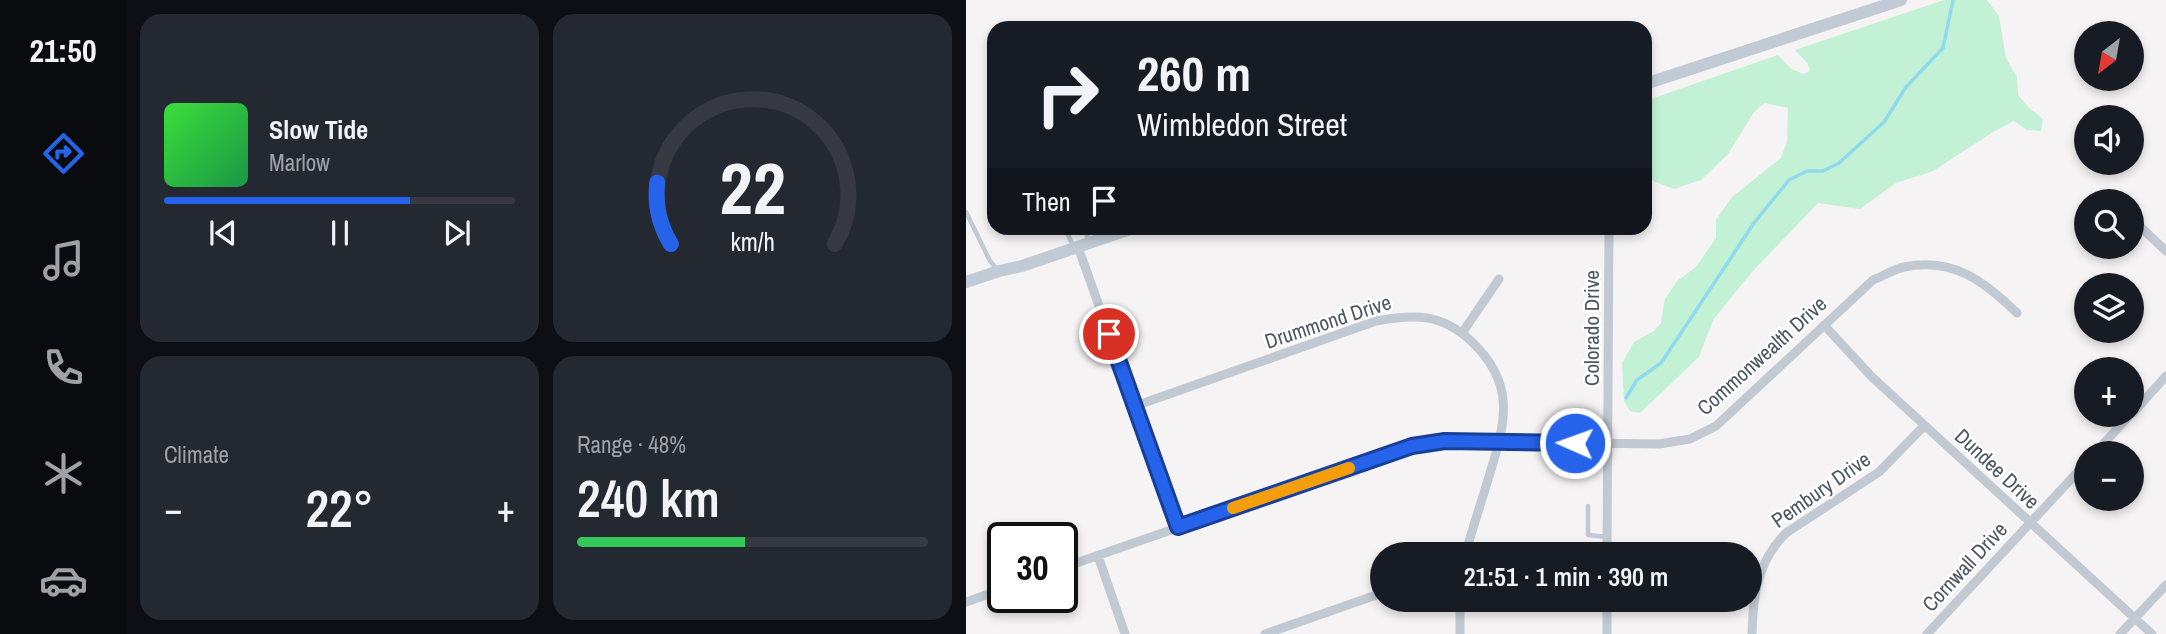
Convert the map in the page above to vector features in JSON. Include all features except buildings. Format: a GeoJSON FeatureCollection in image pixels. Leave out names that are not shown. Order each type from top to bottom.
{"type":"FeatureCollection","features":[{"type":"Feature","properties":{"kind":"street"},"geometry":{"type":"LineString","coordinates":[[1652,82],[1901,0]]}},
{"type":"Feature","properties":{"kind":"street"},"geometry":{"type":"LineString","coordinates":[[2144,230],[2166,251]]}},
{"type":"Feature","properties":{"kind":"street"},"geometry":{"type":"LineString","coordinates":[[966,282],[1113,235]]}},
{"type":"Feature","properties":{"kind":"street","name":"Colorado Drive"},"geometry":{"type":"LineString","coordinates":[[1608,542],[1609,235]]}},
{"type":"Feature","properties":{"kind":"street"},"geometry":{"type":"LineString","coordinates":[[1081,246],[1178,527]]}},
{"type":"Feature","properties":{"kind":"street","name":"Commonwealth Drive"},"geometry":{"type":"LineString","coordinates":[[1078,562],[1412,446],[1445,441],[1659,444],[1690,439],[1716,425],[1873,280],[1903,267],[1935,265],[1969,274],[1998,294],[2017,313]]}},
{"type":"Feature","properties":{"kind":"street"},"geometry":{"type":"LineString","coordinates":[[1462,333],[1499,279]]}},
{"type":"Feature","properties":{"kind":"street","name":"Drummond Drive"},"geometry":{"type":"LineString","coordinates":[[1135,406],[1376,321],[1406,315],[1437,320],[1462,333],[1483,353],[1498,379],[1504,408],[1501,441],[1469,542]]}},
{"type":"Feature","properties":{"kind":"street","name":"Dundee Drive"},"geometry":{"type":"LineString","coordinates":[[1824,325],[1871,377],[2152,634]]}},
{"type":"Feature","properties":{"kind":"street"},"geometry":{"type":"LineString","coordinates":[[2144,400],[2166,376]]}},
{"type":"Feature","properties":{"kind":"street","name":"Pembury Drive"},"geometry":{"type":"LineString","coordinates":[[1752,634],[1755,586],[1765,560],[1779,540],[1879,472],[1924,426]]}},
{"type":"Feature","properties":{"kind":"street"},"geometry":{"type":"LineString","coordinates":[[2106,441],[2119,427]]}},
{"type":"Feature","properties":{"kind":"street","name":"Cornwall Drive"},"geometry":{"type":"LineString","coordinates":[[1927,634],[2074,476]]}},
{"type":"Feature","properties":{"kind":"street"},"geometry":{"type":"LineString","coordinates":[[1098,555],[1125,634]]}},
{"type":"Feature","properties":{"kind":"street"},"geometry":{"type":"LineString","coordinates":[[2120,634],[2166,585]]}},
{"type":"Feature","properties":{"kind":"street"},"geometry":{"type":"LineString","coordinates":[[966,601],[987,594]]}},
{"type":"Feature","properties":{"kind":"street"},"geometry":{"type":"LineString","coordinates":[[1265,634],[1370,597]]}},
{"type":"Feature","properties":{"kind":"street"},"geometry":{"type":"LineString","coordinates":[[1460,612],[1460,634]]}},
{"type":"Feature","properties":{"kind":"street"},"geometry":{"type":"LineString","coordinates":[[1607,612],[1607,634]]}},
{"type":"Feature","properties":{"kind":"lane"},"geometry":{"type":"LineString","coordinates":[[966,212],[990,261],[999,271]]}},
{"type":"Feature","properties":{"kind":"lane"},"geometry":{"type":"LineString","coordinates":[[1071,235],[1081,246]]}},
{"type":"Feature","properties":{"kind":"lane"},"geometry":{"type":"LineString","coordinates":[[1081,246],[1082,235]]}},
{"type":"Feature","properties":{"kind":"lane"},"geometry":{"type":"LineString","coordinates":[[1588,506],[1588,535],[1608,537]]}},
{"type":"Feature","properties":{"kind":"green space"},"geometry":{"type":"Polygon","coordinates":[[[1944,0],[1987,0],[1999,16],[2006,58],[2017,77],[2018,95],[2043,119],[2041,131],[2027,130],[2014,121],[1933,171],[1896,183],[1860,209],[1818,203],[1751,273],[1713,320],[1699,357],[1640,413],[1630,411],[1624,401],[1622,363],[1634,342],[1654,331],[1661,323],[1665,299],[1677,281],[1696,267],[1716,238],[1716,220],[1732,197],[1781,158],[1787,142],[1788,108],[1765,103],[1754,112],[1728,154],[1701,180],[1674,189],[1652,180],[1652,99],[1778,55],[1791,69],[1804,74],[1810,71],[1808,64],[1795,50],[1944,0]]]}},
{"type":"Feature","properties":{"kind":"waterway"},"geometry":{"type":"LineString","coordinates":[[1626,398],[1637,380],[1661,363],[1754,223],[1789,180],[1807,171],[1823,171],[1839,163],[1884,122],[1906,87],[1943,48],[1953,0]]}},
{"type":"Feature","properties":{"kind":"slow traffic"},"geometry":{"type":"LineString","coordinates":[[1233,508],[1349,468]]}},
{"type":"Feature","properties":{"kind":"route"},"geometry":{"type":"LineString","coordinates":[[1109,334],[1178,527],[1412,446],[1445,441],[1575,443]]}}]}
